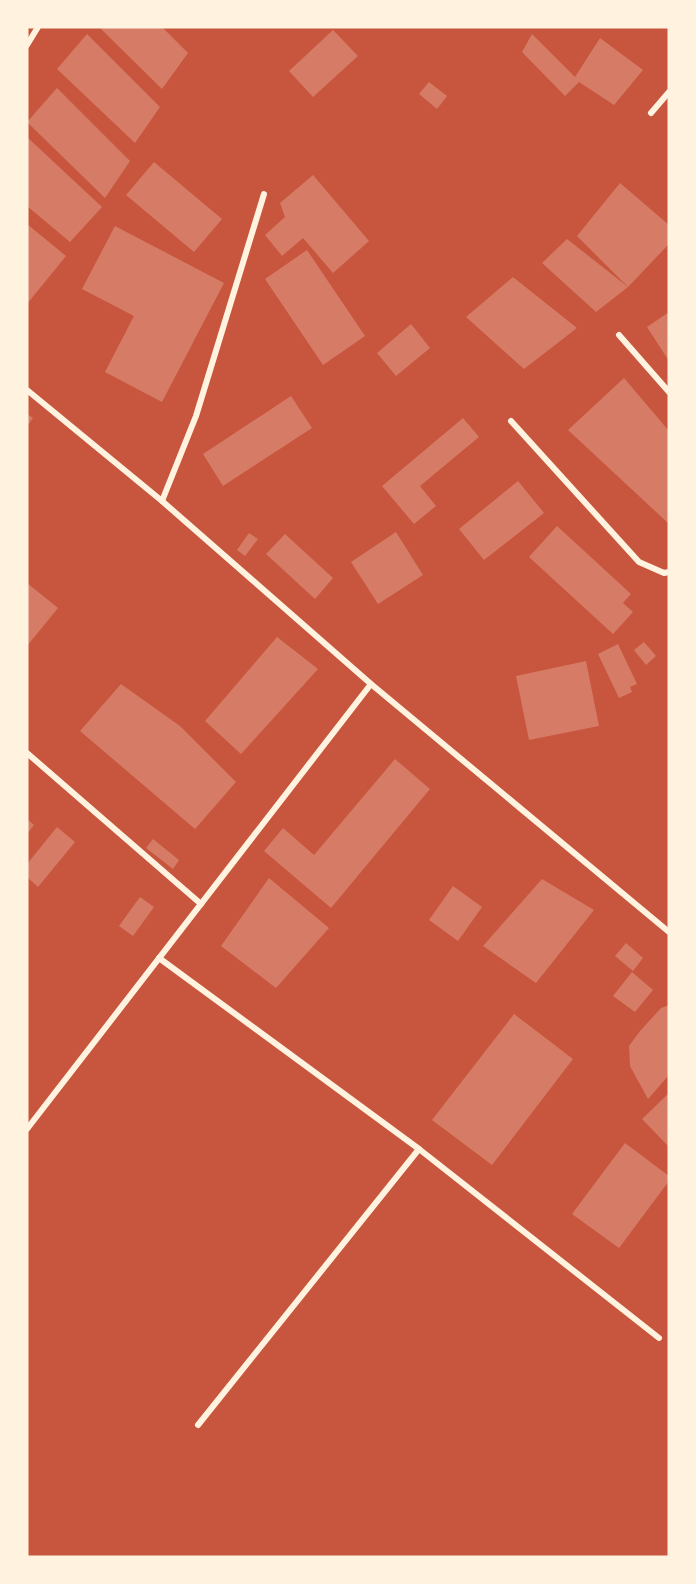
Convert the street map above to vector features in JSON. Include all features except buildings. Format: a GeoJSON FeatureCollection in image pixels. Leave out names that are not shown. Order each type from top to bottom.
{"type":"FeatureCollection","features":[{"type":"Feature","properties":{"kind":"street"},"geometry":{"type":"LineString","coordinates":[[27,45],[38,27]]}},
{"type":"Feature","properties":{"kind":"street"},"geometry":{"type":"LineString","coordinates":[[651,113],[669,92]]}},
{"type":"Feature","properties":{"kind":"street"},"geometry":{"type":"LineString","coordinates":[[162,501],[196,416],[264,194]]}},
{"type":"Feature","properties":{"kind":"street"},"geometry":{"type":"LineString","coordinates":[[619,335],[669,392]]}},
{"type":"Feature","properties":{"kind":"street"},"geometry":{"type":"LineString","coordinates":[[27,390],[162,501],[371,684],[669,933]]}},
{"type":"Feature","properties":{"kind":"street"},"geometry":{"type":"LineString","coordinates":[[511,421],[639,562],[664,573],[669,572]]}},
{"type":"Feature","properties":{"kind":"street"},"geometry":{"type":"LineString","coordinates":[[27,1129],[371,684]]}},
{"type":"Feature","properties":{"kind":"street"},"geometry":{"type":"LineString","coordinates":[[27,753],[201,904]]}},
{"type":"Feature","properties":{"kind":"street"},"geometry":{"type":"LineString","coordinates":[[159,958],[419,1149],[659,1338]]}},
{"type":"Feature","properties":{"kind":"street"},"geometry":{"type":"LineString","coordinates":[[198,1425],[419,1149]]}}]}
